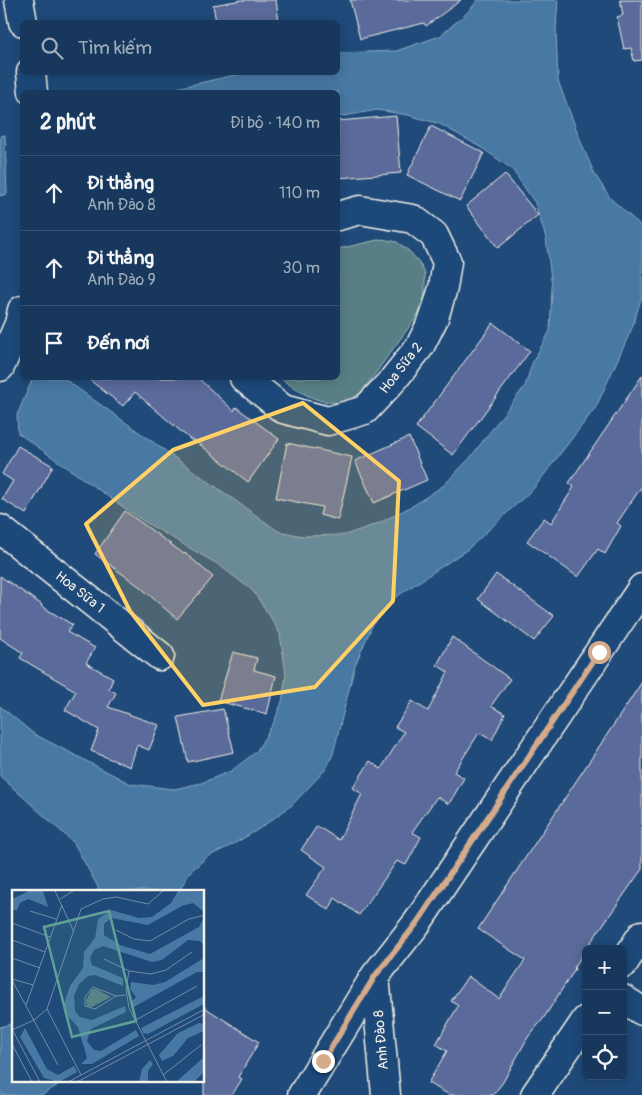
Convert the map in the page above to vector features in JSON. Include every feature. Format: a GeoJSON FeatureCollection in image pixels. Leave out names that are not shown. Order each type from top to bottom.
{"type":"FeatureCollection","features":[{"type":"Feature","properties":{"kind":"street"},"geometry":{"type":"LineString","coordinates":[[31,75],[33,90]]}},
{"type":"Feature","properties":{"kind":"street","name":"Hoa Sữa 2"},"geometry":{"type":"LineString","coordinates":[[247,380],[283,409],[328,421],[365,410],[393,380],[420,346],[434,318],[441,295],[446,262],[434,235],[413,219],[360,210],[340,215]]}},
{"type":"Feature","properties":{"kind":"street"},"geometry":{"type":"LineString","coordinates":[[0,367],[20,319]]}},
{"type":"Feature","properties":{"kind":"street","name":"Hoa Sữa 1"},"geometry":{"type":"LineString","coordinates":[[0,529],[160,656]]}},
{"type":"Feature","properties":{"kind":"street"},"geometry":{"type":"LineString","coordinates":[[302,1095],[375,976],[417,923],[642,588]]}},
{"type":"Feature","properties":{"kind":"street"},"geometry":{"type":"LineString","coordinates":[[627,958],[642,935]]}},
{"type":"Feature","properties":{"kind":"street","name":"Anh Đào 8"},"geometry":{"type":"LineString","coordinates":[[375,976],[386,1095]]}},
{"type":"Feature","properties":{"kind":"street"},"geometry":{"type":"LineString","coordinates":[[627,1002],[642,1011]]}},
{"type":"Feature","properties":{"kind":"street"},"geometry":{"type":"LineString","coordinates":[[535,1095],[582,1026]]}},
{"type":"Feature","properties":{"kind":"highlighted area"},"geometry":{"type":"Polygon","coordinates":[[[303,403],[399,481],[393,601],[315,687],[203,705],[130,611],[86,524],[173,450],[303,403]]]}},
{"type":"Feature","properties":{"kind":"green space"},"geometry":{"type":"Polygon","coordinates":[[[382,239],[397,242],[409,251],[425,273],[425,299],[417,316],[361,393],[349,400],[338,403],[311,397],[283,380],[340,380],[340,249],[382,239]]]}},
{"type":"Feature","properties":{"kind":"water"},"geometry":{"type":"Polygon","coordinates":[[[478,0],[558,0],[556,29],[558,81],[594,173],[610,198],[642,229],[642,296],[632,328],[596,407],[534,488],[468,549],[393,599],[372,626],[355,665],[333,754],[326,769],[292,805],[259,829],[207,857],[190,872],[180,890],[98,890],[74,843],[0,776],[0,706],[34,734],[131,784],[174,789],[201,783],[231,771],[256,752],[273,724],[282,702],[286,675],[280,634],[253,591],[219,565],[143,521],[18,433],[17,415],[32,380],[66,380],[278,531],[303,536],[345,535],[379,523],[414,505],[444,485],[470,458],[525,386],[533,361],[550,331],[552,287],[546,238],[535,203],[512,169],[482,148],[440,124],[408,115],[377,110],[340,117],[340,90],[168,90],[235,75],[340,75],[340,53],[396,51],[440,36],[469,11],[478,0]]]}},
{"type":"Feature","properties":{"kind":"water"},"geometry":{"type":"Polygon","coordinates":[[[5,135],[7,194],[0,196],[0,136],[5,135]]]}},
{"type":"Feature","properties":{"kind":"water"},"geometry":{"type":"Polygon","coordinates":[[[12,1024],[12,1082],[62,1082],[42,1095],[0,1095],[0,1027],[12,1024]]]}},
{"type":"Feature","properties":{"kind":"building"},"geometry":{"type":"Polygon","coordinates":[[[242,0],[276,0],[279,20],[216,20],[213,5],[242,0]]]}},
{"type":"Feature","properties":{"kind":"building"},"geometry":{"type":"Polygon","coordinates":[[[350,0],[461,0],[426,26],[424,23],[360,39],[350,0]]]}},
{"type":"Feature","properties":{"kind":"building"},"geometry":{"type":"Polygon","coordinates":[[[620,0],[642,0],[642,60],[634,61],[631,48],[624,49],[617,17],[623,15],[620,0]]]}},
{"type":"Feature","properties":{"kind":"building"},"geometry":{"type":"Polygon","coordinates":[[[396,116],[401,173],[340,178],[340,121],[396,116]]]}},
{"type":"Feature","properties":{"kind":"building"},"geometry":{"type":"Polygon","coordinates":[[[431,126],[484,153],[460,201],[407,175],[431,126]]]}},
{"type":"Feature","properties":{"kind":"building"},"geometry":{"type":"Polygon","coordinates":[[[505,174],[538,215],[498,248],[466,206],[505,174]]]}},
{"type":"Feature","properties":{"kind":"building"},"geometry":{"type":"Polygon","coordinates":[[[493,323],[530,351],[453,455],[416,427],[493,323]]]}},
{"type":"Feature","properties":{"kind":"building"},"geometry":{"type":"Polygon","coordinates":[[[642,376],[642,486],[617,523],[621,526],[605,554],[598,549],[578,577],[527,541],[544,518],[551,523],[574,487],[569,483],[642,376]]]}},
{"type":"Feature","properties":{"kind":"building"},"geometry":{"type":"Polygon","coordinates":[[[90,380],[200,380],[234,411],[236,407],[279,439],[248,482],[193,439],[192,441],[135,392],[123,406],[90,380]]]}},
{"type":"Feature","properties":{"kind":"building"},"geometry":{"type":"Polygon","coordinates":[[[409,437],[427,480],[374,503],[355,461],[409,437]]]}},
{"type":"Feature","properties":{"kind":"building"},"geometry":{"type":"Polygon","coordinates":[[[287,443],[352,457],[338,520],[320,515],[322,507],[276,498],[287,443]]]}},
{"type":"Feature","properties":{"kind":"building"},"geometry":{"type":"Polygon","coordinates":[[[18,446],[53,466],[26,514],[2,499],[13,481],[2,474],[18,446]]]}},
{"type":"Feature","properties":{"kind":"building"},"geometry":{"type":"Polygon","coordinates":[[[125,511],[185,553],[213,577],[177,619],[139,586],[95,554],[125,511]]]}},
{"type":"Feature","properties":{"kind":"building"},"geometry":{"type":"Polygon","coordinates":[[[496,574],[554,616],[534,641],[478,599],[496,574]]]}},
{"type":"Feature","properties":{"kind":"building"},"geometry":{"type":"Polygon","coordinates":[[[0,576],[41,606],[73,625],[67,632],[95,648],[86,663],[113,678],[109,689],[116,693],[108,707],[159,725],[149,750],[137,745],[130,767],[91,751],[99,730],[65,710],[76,691],[20,658],[23,653],[0,638],[0,576]]]}},
{"type":"Feature","properties":{"kind":"building"},"geometry":{"type":"Polygon","coordinates":[[[452,637],[510,679],[491,706],[505,714],[492,740],[479,733],[454,772],[464,778],[449,804],[437,797],[412,832],[421,837],[406,865],[397,861],[359,915],[335,898],[329,910],[306,895],[326,867],[301,850],[317,826],[339,840],[362,794],[353,788],[370,761],[381,769],[404,732],[395,727],[412,701],[428,711],[448,672],[437,665],[452,637]]]}},
{"type":"Feature","properties":{"kind":"building"},"geometry":{"type":"Polygon","coordinates":[[[233,652],[257,658],[254,670],[276,676],[267,714],[218,701],[233,652]]]}},
{"type":"Feature","properties":{"kind":"building"},"geometry":{"type":"Polygon","coordinates":[[[642,682],[642,869],[589,945],[582,945],[582,955],[575,969],[543,1019],[528,1037],[503,1082],[493,1095],[450,1095],[428,1083],[447,1051],[436,1044],[458,1006],[451,1001],[468,976],[499,999],[525,960],[478,929],[642,682]]]}},
{"type":"Feature","properties":{"kind":"building"},"geometry":{"type":"Polygon","coordinates":[[[223,709],[234,752],[188,762],[178,717],[223,709]]]}},
{"type":"Feature","properties":{"kind":"building"},"geometry":{"type":"Polygon","coordinates":[[[205,1008],[259,1042],[238,1077],[242,1079],[232,1095],[204,1095],[205,1008]]]}},
{"type":"Feature","properties":{"kind":"route"},"geometry":{"type":"LineString","coordinates":[[323,1061],[375,976],[417,923],[599,652]]}}]}
